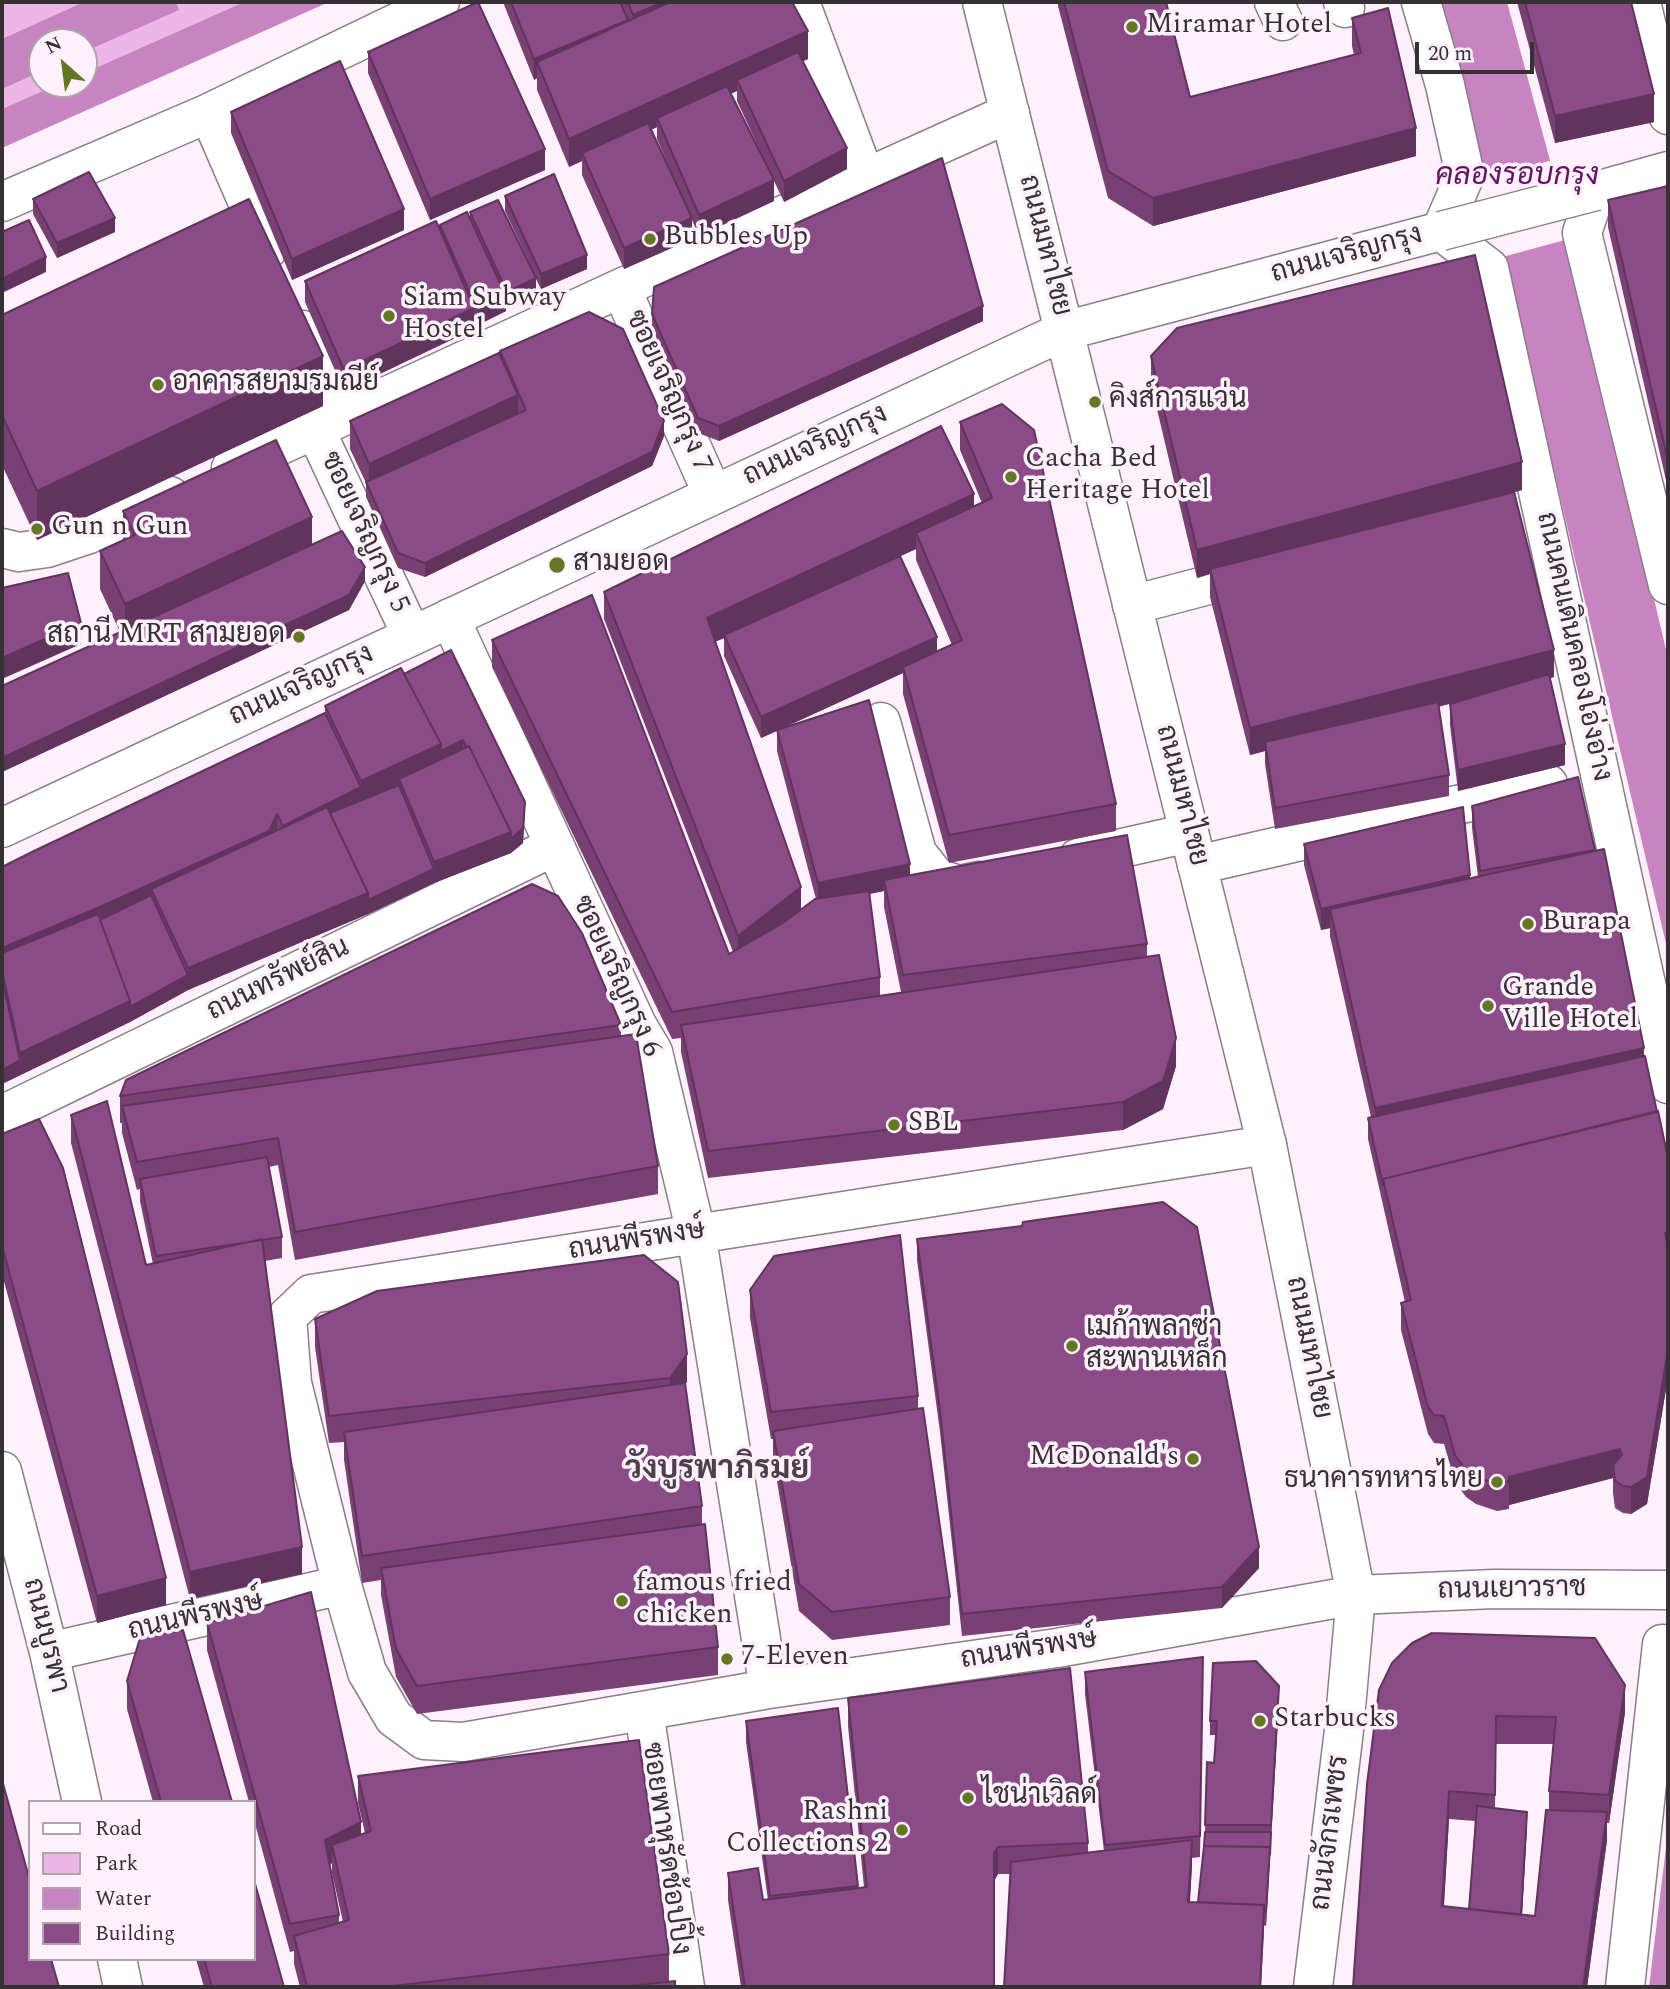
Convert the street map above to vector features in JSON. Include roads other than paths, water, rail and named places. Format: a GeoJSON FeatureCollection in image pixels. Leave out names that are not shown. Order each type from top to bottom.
{"type":"FeatureCollection","features":[{"type":"Feature","properties":{"kind":"street"},"geometry":{"type":"LineString","coordinates":[[2,202],[209,113],[440,2]]}},
{"type":"Feature","properties":{"kind":"street"},"geometry":{"type":"LineString","coordinates":[[800,2],[865,177]]}},
{"type":"Feature","properties":{"kind":"street","name":"ถนนมหาไชย"},"geometry":{"type":"LineString","coordinates":[[982,2],[1267,1145],[1356,1595]]}},
{"type":"Feature","properties":{"kind":"street"},"geometry":{"type":"LineString","coordinates":[[1421,2],[1445,85],[1465,175],[1441,231]]}},
{"type":"Feature","properties":{"kind":"street"},"geometry":{"type":"LineString","coordinates":[[1641,2],[1668,116]]}},
{"type":"Feature","properties":{"kind":"street","name":"ซอยเจริญกรุง 5"},"geometry":{"type":"LineString","coordinates":[[209,113],[285,289],[328,423],[412,636]]}},
{"type":"Feature","properties":{"kind":"street"},"geometry":{"type":"LineString","coordinates":[[2,548],[19,552],[47,548],[89,534],[621,288],[1010,113]]}},
{"type":"Feature","properties":{"kind":"street","name":"ถนนเจริญกรุง"},"geometry":{"type":"LineString","coordinates":[[2,828],[1064,331],[1668,171]]}},
{"type":"Feature","properties":{"kind":"street"},"geometry":{"type":"LineString","coordinates":[[1596,191],[1582,233],[1668,585]]}},
{"type":"Feature","properties":{"kind":"street"},"geometry":{"type":"LineString","coordinates":[[221,243],[258,225]]}},
{"type":"Feature","properties":{"kind":"street","name":"ถนนคนเดินคลองโอ่งอ่าง"},"geometry":{"type":"LineString","coordinates":[[1441,231],[1489,268],[1668,1084]]}},
{"type":"Feature","properties":{"kind":"street","name":"ซอยเจริญกรุง 7"},"geometry":{"type":"LineString","coordinates":[[621,288],[713,495]]}},
{"type":"Feature","properties":{"kind":"street"},"geometry":{"type":"LineString","coordinates":[[1500,509],[1539,498]]}},
{"type":"Feature","properties":{"kind":"street"},"geometry":{"type":"LineString","coordinates":[[1132,605],[1290,564]]}},
{"type":"Feature","properties":{"kind":"street","name":"ซอยเจริญกรุง 6"},"geometry":{"type":"LineString","coordinates":[[450,618],[636,1025],[653,1052],[696,1233],[769,1689]]}},
{"type":"Feature","properties":{"kind":"street"},"geometry":{"type":"LineString","coordinates":[[881,722],[917,853],[937,878],[959,885],[1027,870],[1193,849],[1548,784]]}},
{"type":"Feature","properties":{"kind":"street","name":"ถนนทรัพย์สิน"},"geometry":{"type":"LineString","coordinates":[[2,1115],[555,846]]}},
{"type":"Feature","properties":{"kind":"street","name":"ถนนพีรพงษ์"},"geometry":{"type":"LineString","coordinates":[[1267,1145],[311,1293],[287,1317],[292,1383],[342,1585],[367,1672],[394,1718],[424,1740],[463,1742],[769,1689],[1057,1648],[1356,1595]]}},
{"type":"Feature","properties":{"kind":"street","name":"ถนนบูรพา"},"geometry":{"type":"LineString","coordinates":[[3,1477],[49,1652],[82,1800]]}},
{"type":"Feature","properties":{"kind":"street","name":"ถนนพีรพงษ์"},"geometry":{"type":"LineString","coordinates":[[49,1652],[342,1585]]}},
{"type":"Feature","properties":{"kind":"street","name":"ถนนเยาวราช"},"geometry":{"type":"LineString","coordinates":[[1356,1595],[1494,1589],[1668,1590]]}},
{"type":"Feature","properties":{"kind":"street","name":"ถนนจักรเพชร"},"geometry":{"type":"LineString","coordinates":[[1313,1987],[1344,1730],[1356,1595]]}},
{"type":"Feature","properties":{"kind":"street"},"geometry":{"type":"LineString","coordinates":[[1625,1987],[1662,1644]]}},
{"type":"Feature","properties":{"kind":"street","name":"ซอยพาหุรัดช้อปปิ้ง"},"geometry":{"type":"LineString","coordinates":[[644,1711],[685,1987]]}},
{"type":"Feature","properties":{"kind":"street"},"geometry":{"type":"LineString","coordinates":[[117,1961],[123,1987]]}},
{"type":"Feature","properties":{"kind":"water"},"geometry":{"type":"Polygon","coordinates":[[[84,2],[176,2],[179,10],[98,46],[98,28],[28,28],[28,77],[2,89],[2,39],[84,2]]]}},
{"type":"Feature","properties":{"kind":"water"},"geometry":{"type":"Polygon","coordinates":[[[244,2],[329,2],[2,148],[2,109],[28,97],[98,98],[98,67],[244,2]]]}},
{"type":"Feature","properties":{"kind":"water","name":"คลองรอบกรุง"},"geometry":{"type":"Polygon","coordinates":[[[1437,2],[1507,2],[1551,164],[1668,658],[1668,952],[1504,260],[1437,2]]]}},
{"type":"Feature","properties":{"kind":"water"},"geometry":{"type":"Polygon","coordinates":[[[1668,1831],[1668,1987],[1649,1987],[1668,1831]]]}},
{"type":"Feature","properties":{"kind":"place","name":"Miramar Hotel"},"geometry":{"type":"Point","coordinates":[1132,27]}},
{"type":"Feature","properties":{"kind":"place","name":"Bubbles Up"},"geometry":{"type":"Point","coordinates":[650,239]}},
{"type":"Feature","properties":{"kind":"place","name":"Siam Subway Hostel"},"geometry":{"type":"Point","coordinates":[389,316]}},
{"type":"Feature","properties":{"kind":"place","name":"อาคารสยามรมณีย์"},"geometry":{"type":"Point","coordinates":[158,385]}},
{"type":"Feature","properties":{"kind":"place","name":"คิงส์การแว่น"},"geometry":{"type":"Point","coordinates":[1095,402]}},
{"type":"Feature","properties":{"kind":"place","name":"Cacha Bed Heritage Hotel"},"geometry":{"type":"Point","coordinates":[1011,477]}},
{"type":"Feature","properties":{"kind":"place","name":"Gun n Gun"},"geometry":{"type":"Point","coordinates":[37,529]}},
{"type":"Feature","properties":{"kind":"place","name":"สามยอด"},"geometry":{"type":"Point","coordinates":[557,565]}},
{"type":"Feature","properties":{"kind":"place","name":"สถานี MRT สามยอด"},"geometry":{"type":"Point","coordinates":[299,637]}},
{"type":"Feature","properties":{"kind":"place","name":"Burapa"},"geometry":{"type":"Point","coordinates":[1528,924]}},
{"type":"Feature","properties":{"kind":"place","name":"Grande Ville Hotel"},"geometry":{"type":"Point","coordinates":[1488,1006]}},
{"type":"Feature","properties":{"kind":"place","name":"SBL"},"geometry":{"type":"Point","coordinates":[894,1125]}},
{"type":"Feature","properties":{"kind":"place","name":"เมก้าพลาซ่า สะพานเหล็ก"},"geometry":{"type":"Point","coordinates":[1072,1346]}},
{"type":"Feature","properties":{"kind":"place","name":"McDonald's"},"geometry":{"type":"Point","coordinates":[1193,1459]}},
{"type":"Feature","properties":{"kind":"place","name":"ธนาคารทหารไทย"},"geometry":{"type":"Point","coordinates":[1497,1482]}},
{"type":"Feature","properties":{"kind":"place","name":"famous fried chicken"},"geometry":{"type":"Point","coordinates":[622,1601]}},
{"type":"Feature","properties":{"kind":"place","name":"7-Eleven"},"geometry":{"type":"Point","coordinates":[727,1659]}},
{"type":"Feature","properties":{"kind":"place","name":"Starbucks"},"geometry":{"type":"Point","coordinates":[1260,1721]}},
{"type":"Feature","properties":{"kind":"place","name":"ไชน่าเวิลด์"},"geometry":{"type":"Point","coordinates":[968,1798]}},
{"type":"Feature","properties":{"kind":"place","name":"Rashni Collections 2"},"geometry":{"type":"Point","coordinates":[902,1830]}},
{"type":"Feature","properties":{"kind":"district","name":"วังบูรพาภิรมย์"},"geometry":{"type":"Point","coordinates":[717,1472]}}]}
